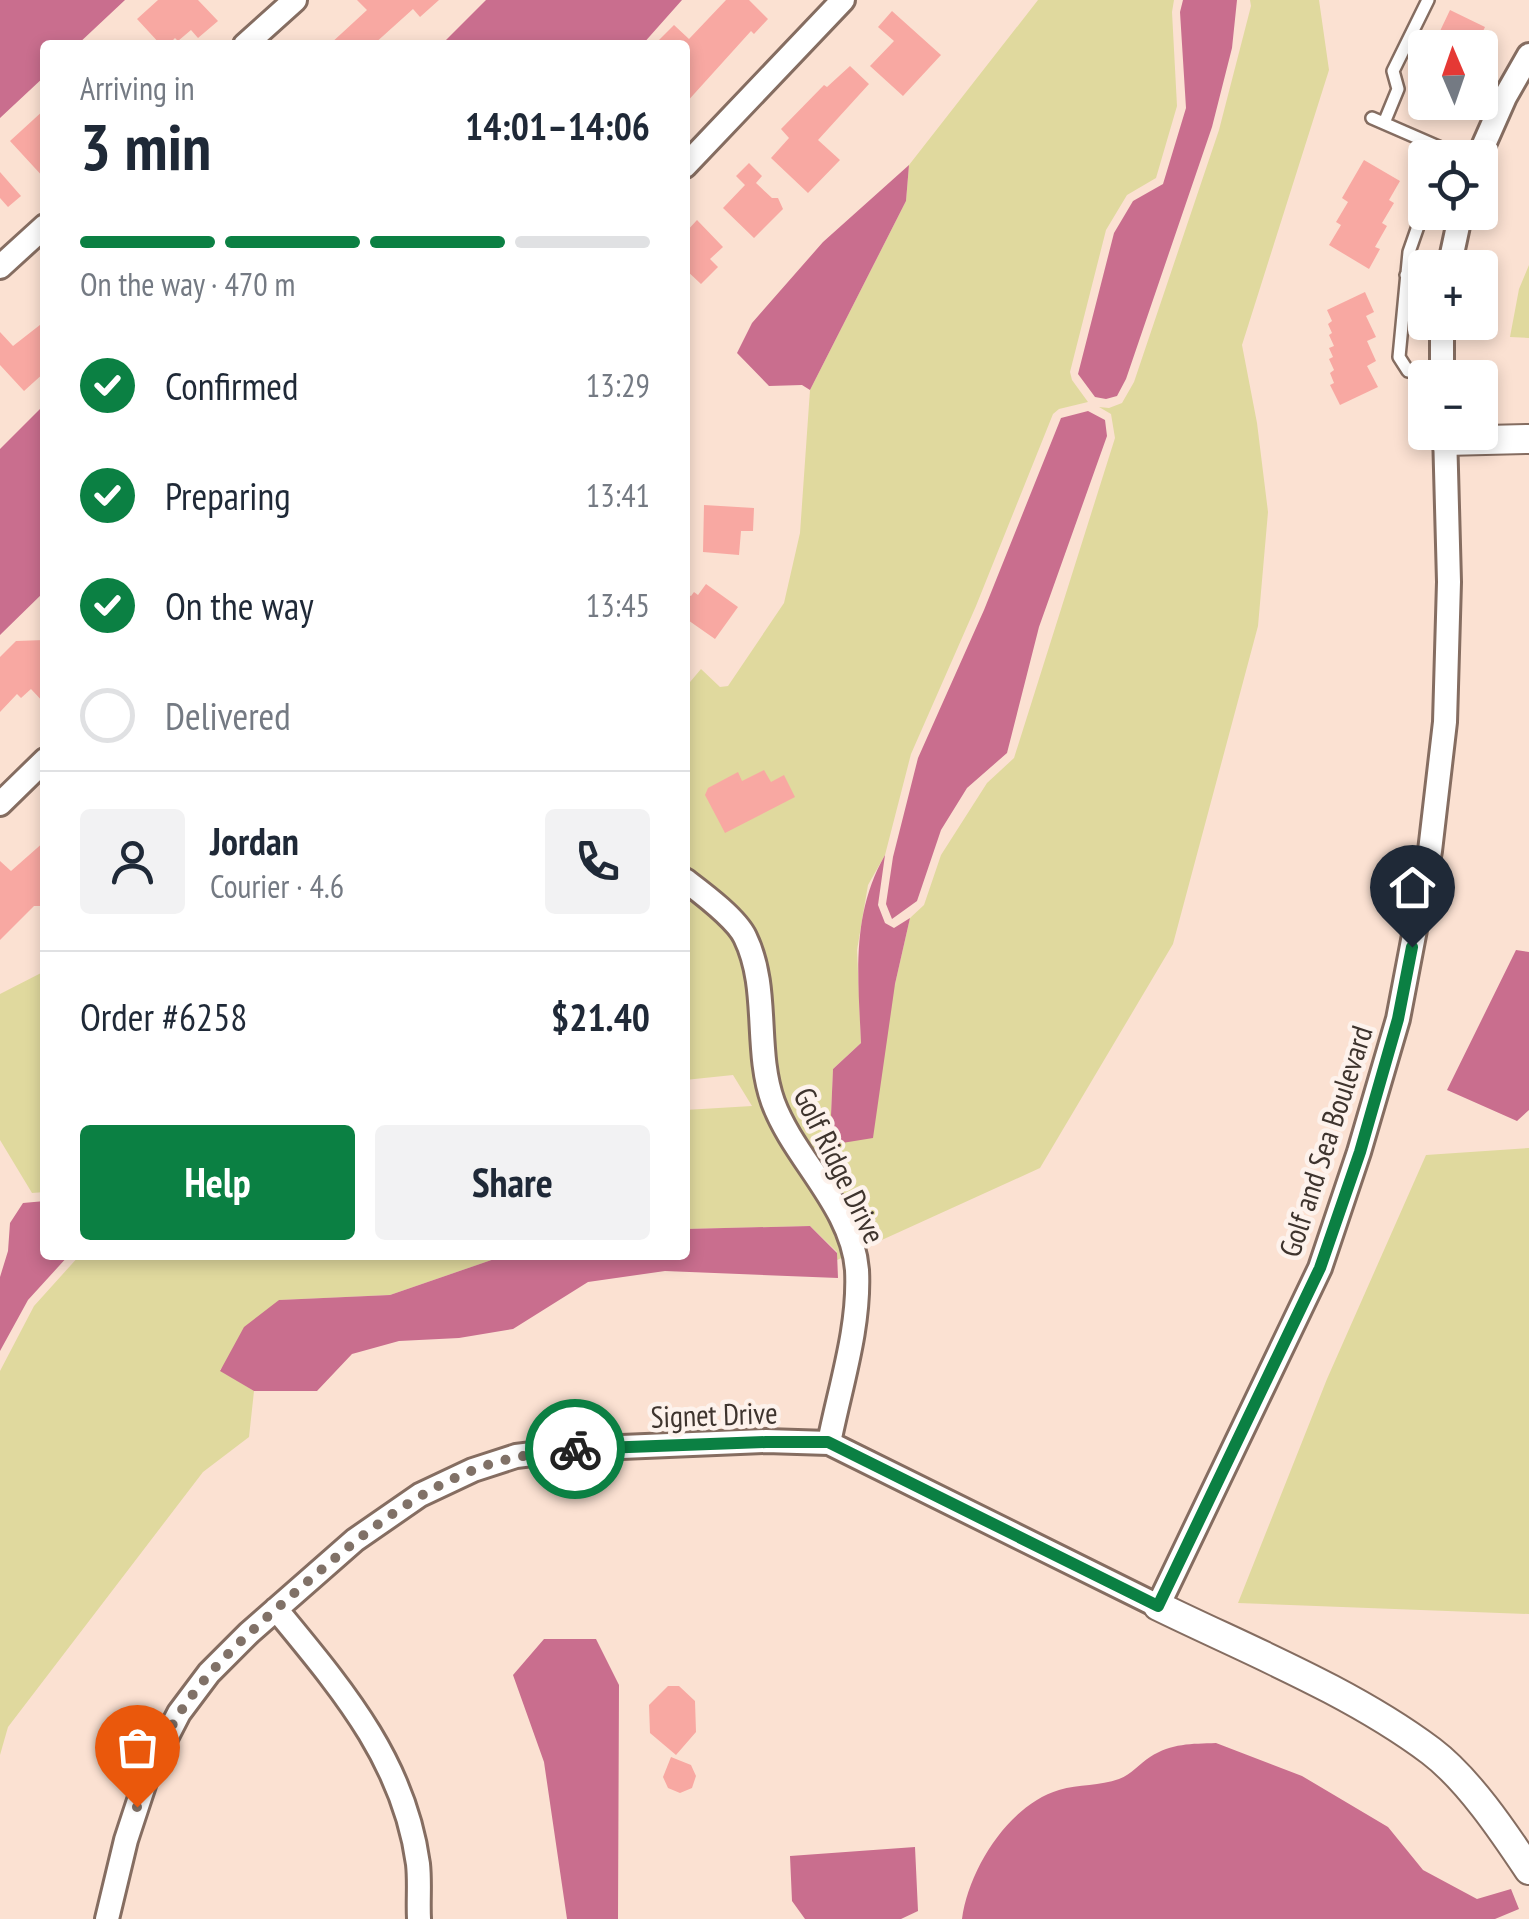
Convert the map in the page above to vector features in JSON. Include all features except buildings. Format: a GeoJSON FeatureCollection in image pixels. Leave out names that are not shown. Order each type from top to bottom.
{"type":"FeatureCollection","features":[{"type":"Feature","properties":{"kind":"street"},"geometry":{"type":"LineString","coordinates":[[251,40],[295,0]]}},
{"type":"Feature","properties":{"kind":"street"},"geometry":{"type":"LineString","coordinates":[[690,161],[843,0]]}},
{"type":"Feature","properties":{"kind":"street"},"geometry":{"type":"LineString","coordinates":[[1486,140],[1529,56]]}},
{"type":"Feature","properties":{"kind":"street"},"geometry":{"type":"LineString","coordinates":[[0,266],[40,230]]}},
{"type":"Feature","properties":{"kind":"street"},"geometry":{"type":"LineString","coordinates":[[1498,438],[1529,438]]}},
{"type":"Feature","properties":{"kind":"street","name":"Golf and Sea Boulevard"},"geometry":{"type":"LineString","coordinates":[[1158,1606],[1320,1268],[1360,1152],[1398,1019],[1430,851],[1445,722],[1449,582],[1445,450]]}},
{"type":"Feature","properties":{"kind":"street"},"geometry":{"type":"LineString","coordinates":[[0,804],[40,765]]}},
{"type":"Feature","properties":{"kind":"street","name":"Golf Ridge Drive"},"geometry":{"type":"LineString","coordinates":[[690,884],[744,936],[759,989],[764,1064],[771,1096],[782,1126],[821,1184],[851,1244],[856,1268],[856,1316],[828,1442]]}},
{"type":"Feature","properties":{"kind":"street","name":"Signet Drive"},"geometry":{"type":"LineString","coordinates":[[106,1919],[148,1774],[179,1713],[209,1673],[355,1540],[420,1494],[516,1456],[574,1449],[828,1442],[1158,1606]]}},
{"type":"Feature","properties":{"kind":"street"},"geometry":{"type":"LineString","coordinates":[[1158,1606],[1362,1707],[1433,1753],[1493,1817],[1529,1870]]}},
{"type":"Feature","properties":{"kind":"street"},"geometry":{"type":"LineString","coordinates":[[276,1609],[344,1692],[380,1746],[404,1809],[418,1864],[419,1919]]}},
{"type":"Feature","properties":{"kind":"lane"},"geometry":{"type":"LineString","coordinates":[[1422,140],[1378,121],[1398,89],[1393,71],[1428,0]]}},
{"type":"Feature","properties":{"kind":"lane"},"geometry":{"type":"LineString","coordinates":[[1408,371],[1398,357],[1415,230]]}},
{"type":"Feature","properties":{"kind":"shaded area"},"geometry":{"type":"Polygon","coordinates":[[[0,0],[125,0],[82,40],[40,40],[40,81],[0,118],[0,0]]]}},
{"type":"Feature","properties":{"kind":"shaded area"},"geometry":{"type":"Polygon","coordinates":[[[486,0],[682,0],[646,40],[446,40],[486,0]]]}},
{"type":"Feature","properties":{"kind":"shaded area"},"geometry":{"type":"Polygon","coordinates":[[[1038,0],[1174,0],[1177,106],[1156,178],[1127,195],[1106,230],[1070,372],[1088,402],[1053,414],[911,754],[885,855],[868,885],[857,950],[861,1043],[833,1069],[831,1115],[895,984],[910,918],[924,905],[941,855],[987,783],[1014,758],[1115,438],[1111,414],[1099,407],[1122,403],[1134,382],[1219,130],[1250,0],[1319,0],[1329,70],[1242,345],[1268,512],[1258,626],[1173,944],[1040,1168],[862,1249],[780,1093],[769,986],[711,887],[690,871],[690,682],[701,669],[720,687],[728,686],[784,603],[800,533],[810,390],[906,201],[909,165],[1038,0]]]}},
{"type":"Feature","properties":{"kind":"shaded area"},"geometry":{"type":"Polygon","coordinates":[[[1183,0],[1237,0],[1232,48],[1212,127],[1126,379],[1117,396],[1095,397],[1078,374],[1114,233],[1133,201],[1163,184],[1186,108],[1180,12],[1183,0]]]}},
{"type":"Feature","properties":{"kind":"shaded area"},"geometry":{"type":"Polygon","coordinates":[[[909,165],[906,201],[810,390],[802,385],[769,386],[737,353],[752,323],[823,242],[909,165]]]}},
{"type":"Feature","properties":{"kind":"shaded area"},"geometry":{"type":"Polygon","coordinates":[[[1529,265],[1529,338],[1510,337],[1519,289],[1529,265]]]}},
{"type":"Feature","properties":{"kind":"shaded area"},"geometry":{"type":"Polygon","coordinates":[[[40,409],[40,596],[0,635],[0,449],[40,409]]]}},
{"type":"Feature","properties":{"kind":"shaded area"},"geometry":{"type":"Polygon","coordinates":[[[1088,411],[1105,420],[1107,436],[1039,627],[1007,753],[967,788],[941,830],[917,901],[892,919],[886,904],[893,857],[918,758],[984,610],[1061,418],[1088,411]]]}},
{"type":"Feature","properties":{"kind":"shaded area"},"geometry":{"type":"Polygon","coordinates":[[[885,855],[878,905],[885,923],[894,928],[910,918],[895,984],[873,1138],[836,1144],[831,1115],[833,1069],[861,1043],[859,946],[866,900],[885,855]]]}},
{"type":"Feature","properties":{"kind":"shaded area"},"geometry":{"type":"Polygon","coordinates":[[[690,898],[736,941],[750,991],[755,1065],[844,1257],[837,1260],[837,1252],[810,1226],[690,1229],[690,1110],[752,1106],[733,1075],[690,1079],[690,898]]]}},
{"type":"Feature","properties":{"kind":"shaded area"},"geometry":{"type":"Polygon","coordinates":[[[1516,950],[1529,952],[1529,1110],[1517,1121],[1447,1090],[1516,950]]]}},
{"type":"Feature","properties":{"kind":"shaded area"},"geometry":{"type":"Polygon","coordinates":[[[40,974],[40,1192],[32,1193],[0,1140],[0,994],[40,974]]]}},
{"type":"Feature","properties":{"kind":"shaded area"},"geometry":{"type":"Polygon","coordinates":[[[1529,1148],[1529,1614],[1238,1603],[1327,1379],[1426,1155],[1529,1148]]]}},
{"type":"Feature","properties":{"kind":"shaded area"},"geometry":{"type":"Polygon","coordinates":[[[40,1201],[40,1260],[64,1260],[28,1300],[0,1351],[0,1277],[8,1251],[10,1223],[23,1203],[40,1201]]]}},
{"type":"Feature","properties":{"kind":"shaded area"},"geometry":{"type":"Polygon","coordinates":[[[810,1226],[837,1253],[838,1278],[665,1271],[588,1282],[513,1329],[459,1338],[399,1341],[352,1354],[317,1391],[254,1391],[220,1371],[244,1327],[279,1300],[390,1295],[492,1260],[690,1260],[690,1229],[810,1226]]]}},
{"type":"Feature","properties":{"kind":"shaded area"},"geometry":{"type":"Polygon","coordinates":[[[75,1260],[492,1260],[390,1295],[279,1300],[220,1370],[254,1391],[249,1437],[203,1472],[8,1727],[0,1755],[0,1371],[34,1306],[75,1260]]]}},
{"type":"Feature","properties":{"kind":"shaded area"},"geometry":{"type":"Polygon","coordinates":[[[544,1639],[596,1639],[619,1685],[618,1919],[567,1919],[544,1762],[513,1675],[544,1639]]]}},
{"type":"Feature","properties":{"kind":"shaded area"},"geometry":{"type":"Polygon","coordinates":[[[1216,1743],[1302,1776],[1388,1827],[1423,1870],[1477,1899],[1511,1889],[1519,1909],[1495,1919],[962,1919],[973,1879],[983,1860],[994,1841],[1024,1809],[1059,1790],[1119,1779],[1166,1749],[1216,1743]]]}},
{"type":"Feature","properties":{"kind":"shaded area"},"geometry":{"type":"Polygon","coordinates":[[[915,1847],[918,1911],[901,1919],[805,1919],[792,1901],[790,1856],[915,1847]]]}},
{"type":"Feature","properties":{"kind":"way so far"},"geometry":{"type":"LineString","coordinates":[[137,1807],[148,1774],[179,1713],[209,1673],[355,1540],[420,1494],[473,1470],[516,1456],[575,1449]]}},
{"type":"Feature","properties":{"kind":"route"},"geometry":{"type":"LineString","coordinates":[[575,1449],[828,1442],[1158,1606],[1320,1268],[1360,1152],[1398,1019],[1412,947]]}}]}
